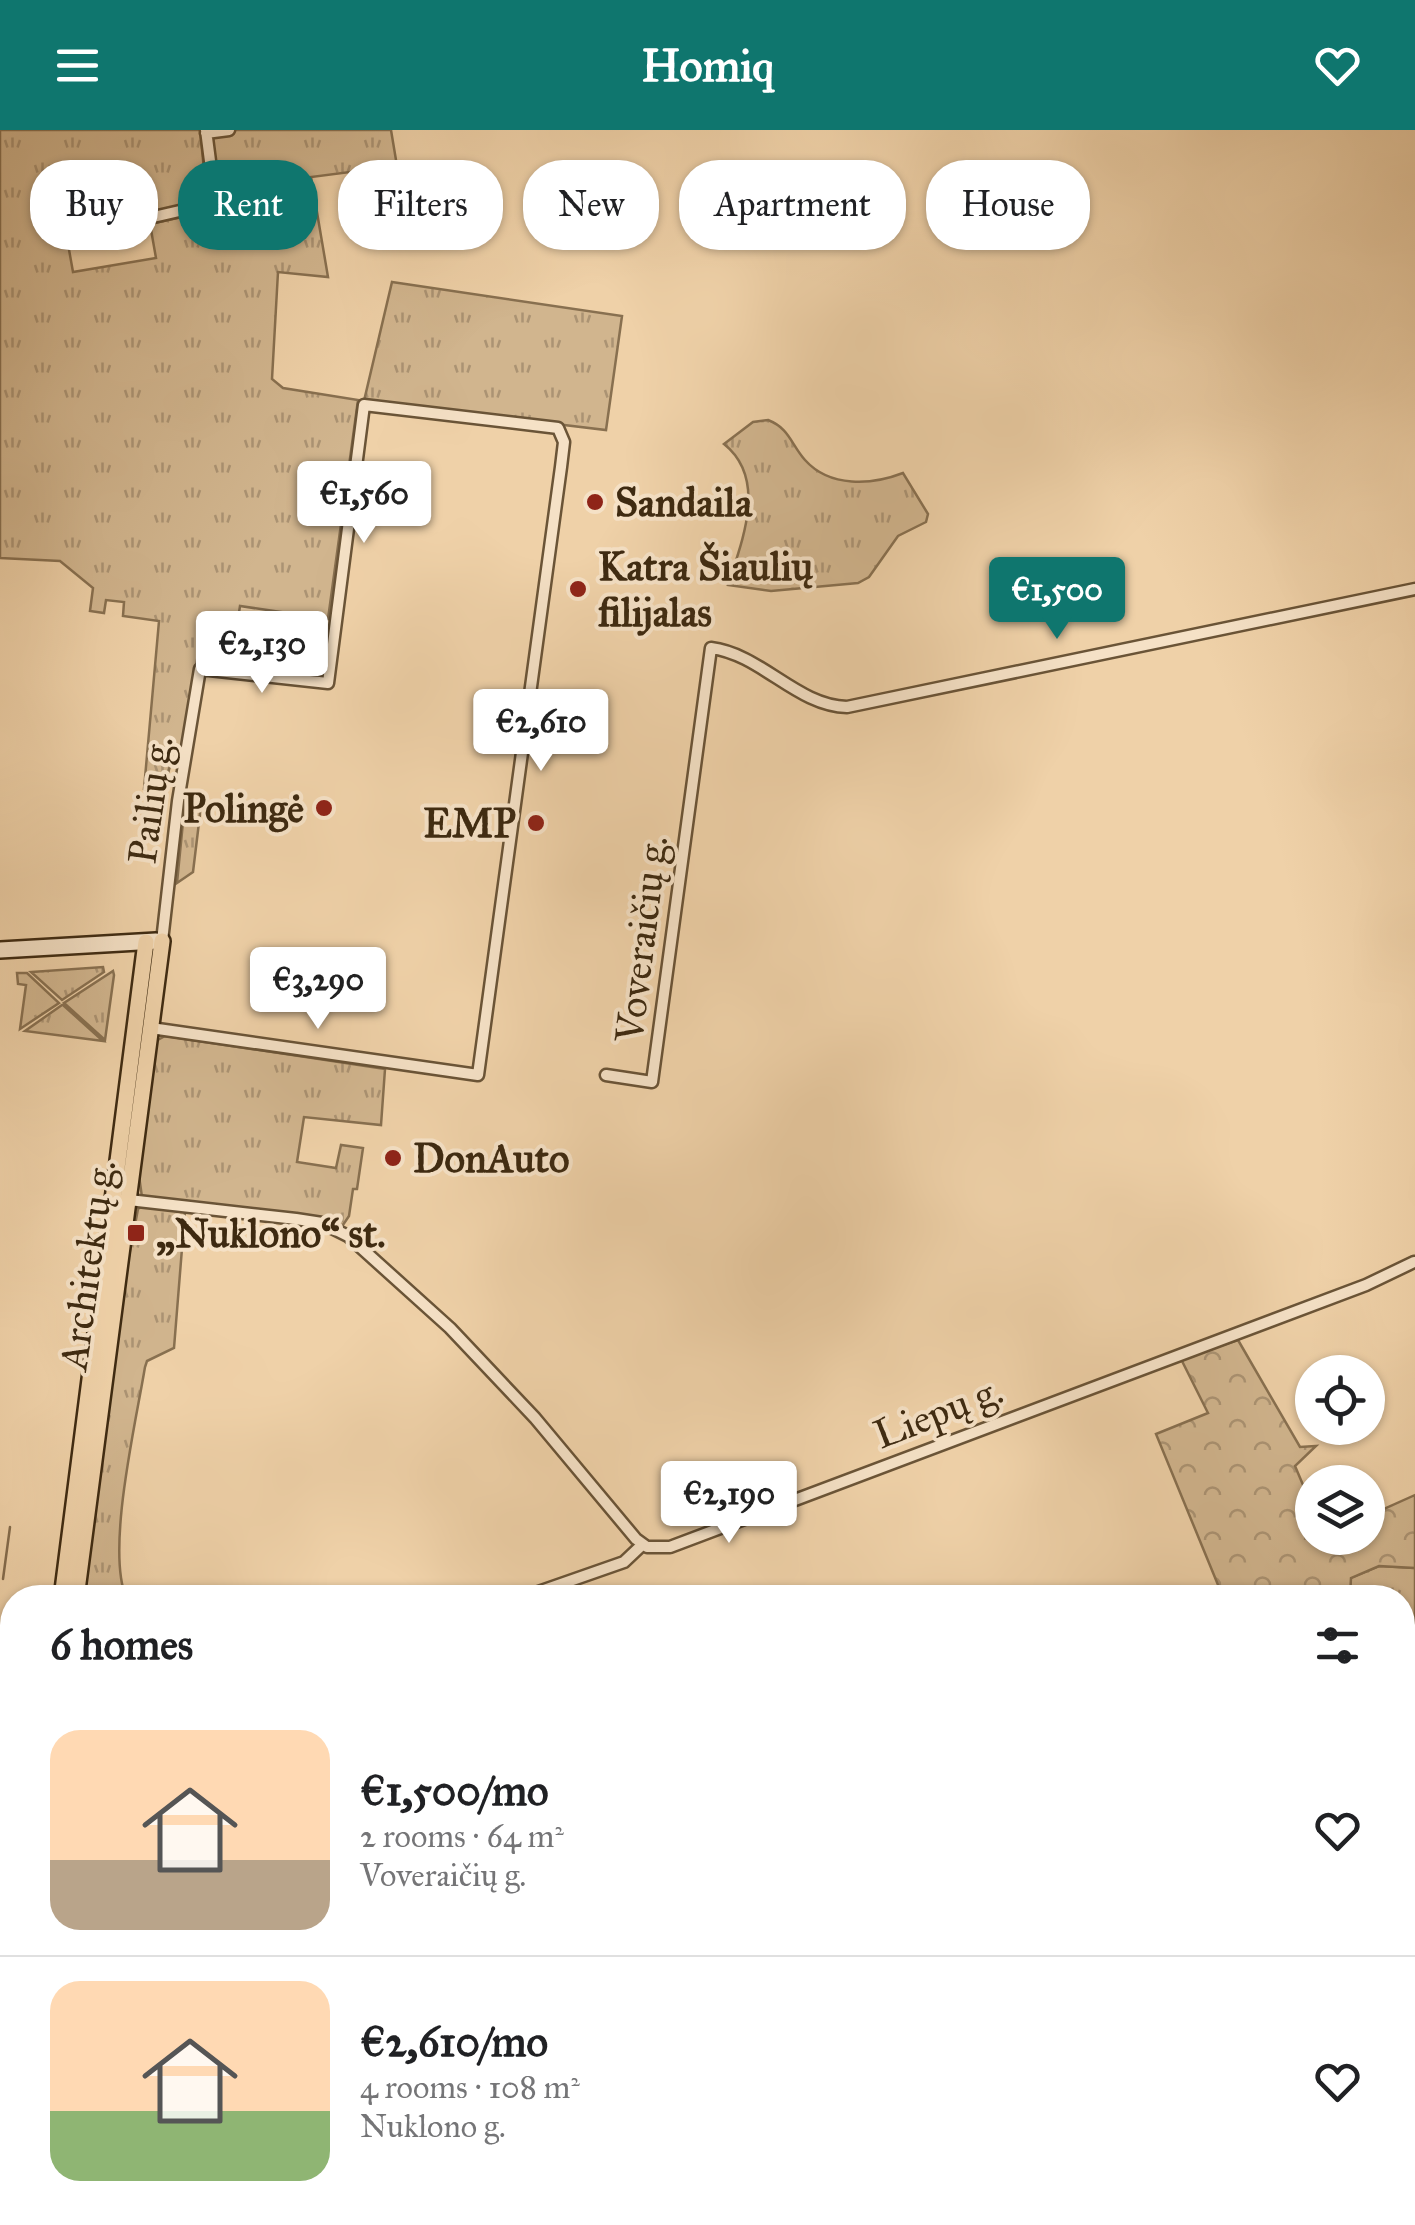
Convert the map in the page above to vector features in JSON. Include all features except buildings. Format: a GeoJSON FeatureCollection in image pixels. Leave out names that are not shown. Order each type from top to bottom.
{"type":"FeatureCollection","features":[{"type":"Feature","properties":{"kind":"main road","name":"Architektų g."},"geometry":{"type":"LineString","coordinates":[[64,1585],[128,1200],[152,1028],[154,941]]}},
{"type":"Feature","properties":{"kind":"main road","name":"Architektų g."},"geometry":{"type":"LineString","coordinates":[[77,1585],[102,1346],[154,941]]}},
{"type":"Feature","properties":{"kind":"main road"},"geometry":{"type":"LineString","coordinates":[[0,950],[154,941]]}},
{"type":"Feature","properties":{"kind":"street"},"geometry":{"type":"LineString","coordinates":[[210,160],[206,131],[229,130]]}},
{"type":"Feature","properties":{"kind":"street","name":"Pailių g."},"geometry":{"type":"LineString","coordinates":[[152,1028],[478,1075],[564,442],[558,428],[364,405],[328,684],[200,669],[154,941]]}},
{"type":"Feature","properties":{"kind":"street","name":"Voveraičių g."},"geometry":{"type":"LineString","coordinates":[[606,1075],[652,1082],[711,648],[737,654],[826,704],[848,707],[1415,589]]}},
{"type":"Feature","properties":{"kind":"street"},"geometry":{"type":"LineString","coordinates":[[128,1200],[296,1219],[322,1224],[348,1236],[473,1350],[642,1544],[624,1562],[566,1585]]}},
{"type":"Feature","properties":{"kind":"street","name":"Liepų g."},"geometry":{"type":"LineString","coordinates":[[642,1544],[670,1547],[1366,1285],[1414,1262]]}},
{"type":"Feature","properties":{"kind":"green space"},"geometry":{"type":"Polygon","coordinates":[[[0,130],[200,130],[203,160],[178,160],[178,206],[158,211],[158,160],[30,160],[30,250],[69,250],[73,272],[156,258],[158,222],[178,218],[178,250],[318,250],[318,218],[328,277],[278,272],[272,379],[283,388],[358,400],[328,619],[240,606],[231,665],[197,660],[179,766],[170,766],[163,793],[144,789],[159,621],[123,616],[124,602],[106,600],[104,613],[90,611],[93,588],[60,561],[0,558],[0,130]]]}},
{"type":"Feature","properties":{"kind":"green space"},"geometry":{"type":"Polygon","coordinates":[[[211,130],[391,130],[396,160],[338,160],[338,174],[318,176],[318,160],[215,160],[211,130]]]}},
{"type":"Feature","properties":{"kind":"green space"},"geometry":{"type":"Polygon","coordinates":[[[392,282],[622,316],[606,430],[364,401],[392,282]]]}},
{"type":"Feature","properties":{"kind":"green space"},"geometry":{"type":"Polygon","coordinates":[[[768,420],[785,432],[805,460],[826,476],[865,482],[903,473],[928,514],[926,522],[898,536],[869,577],[858,583],[771,591],[728,585],[744,530],[748,492],[737,458],[724,444],[753,422],[768,420]]]}},
{"type":"Feature","properties":{"kind":"green space"},"geometry":{"type":"Polygon","coordinates":[[[199,798],[201,806],[193,872],[177,883],[185,802],[199,798]]]}},
{"type":"Feature","properties":{"kind":"green space"},"geometry":{"type":"Polygon","coordinates":[[[103,967],[104,972],[62,1000],[31,972],[103,967]]]}},
{"type":"Feature","properties":{"kind":"green space"},"geometry":{"type":"Polygon","coordinates":[[[113,971],[114,975],[105,1040],[64,1003],[113,971]]]}},
{"type":"Feature","properties":{"kind":"green space"},"geometry":{"type":"Polygon","coordinates":[[[17,973],[27,973],[59,1003],[20,1029],[26,985],[18,984],[17,973]]]}},
{"type":"Feature","properties":{"kind":"green space"},"geometry":{"type":"Polygon","coordinates":[[[63,1005],[103,1041],[25,1031],[63,1005]]]}},
{"type":"Feature","properties":{"kind":"green space"},"geometry":{"type":"Polygon","coordinates":[[[165,1036],[385,1069],[381,1125],[304,1117],[297,1162],[336,1168],[341,1145],[363,1148],[357,1189],[353,1189],[349,1216],[343,1225],[142,1197],[138,1169],[156,1041],[165,1036]]]}},
{"type":"Feature","properties":{"kind":"green space"},"geometry":{"type":"Polygon","coordinates":[[[143,1205],[185,1211],[174,1348],[147,1361],[145,1367],[121,1518],[123,1585],[85,1585],[122,1293],[138,1209],[143,1205]]]}},
{"type":"Feature","properties":{"kind":"green space"},"geometry":{"type":"Polygon","coordinates":[[[1238,1340],[1295,1438],[1295,1445],[1316,1446],[1295,1465],[1295,1555],[1385,1555],[1385,1508],[1415,1495],[1415,1568],[1379,1566],[1351,1578],[1351,1585],[1218,1585],[1156,1434],[1208,1413],[1181,1359],[1238,1340]]]}},
{"type":"Feature","properties":{"kind":"green space"},"geometry":{"type":"Polygon","coordinates":[[[1379,1566],[1415,1568],[1415,1585],[1350,1585],[1350,1578],[1379,1566]]]}},
{"type":"Feature","properties":{"kind":"waterway"},"geometry":{"type":"LineString","coordinates":[[3,1579],[10,1527]]}},
{"type":"Feature","properties":{"kind":"place","name":"Sandaila"},"geometry":{"type":"Point","coordinates":[595,502]}},
{"type":"Feature","properties":{"kind":"place","name":"Katra Šiaulių filijalas"},"geometry":{"type":"Point","coordinates":[578,589]}},
{"type":"Feature","properties":{"kind":"place","name":"Polingė"},"geometry":{"type":"Point","coordinates":[324,808]}},
{"type":"Feature","properties":{"kind":"place","name":"EMP"},"geometry":{"type":"Point","coordinates":[536,823]}},
{"type":"Feature","properties":{"kind":"place","name":"DonAuto"},"geometry":{"type":"Point","coordinates":[393,1158]}},
{"type":"Feature","properties":{"kind":"place","name":"„Nuklono“ st."},"geometry":{"type":"Point","coordinates":[136,1233]}}]}
